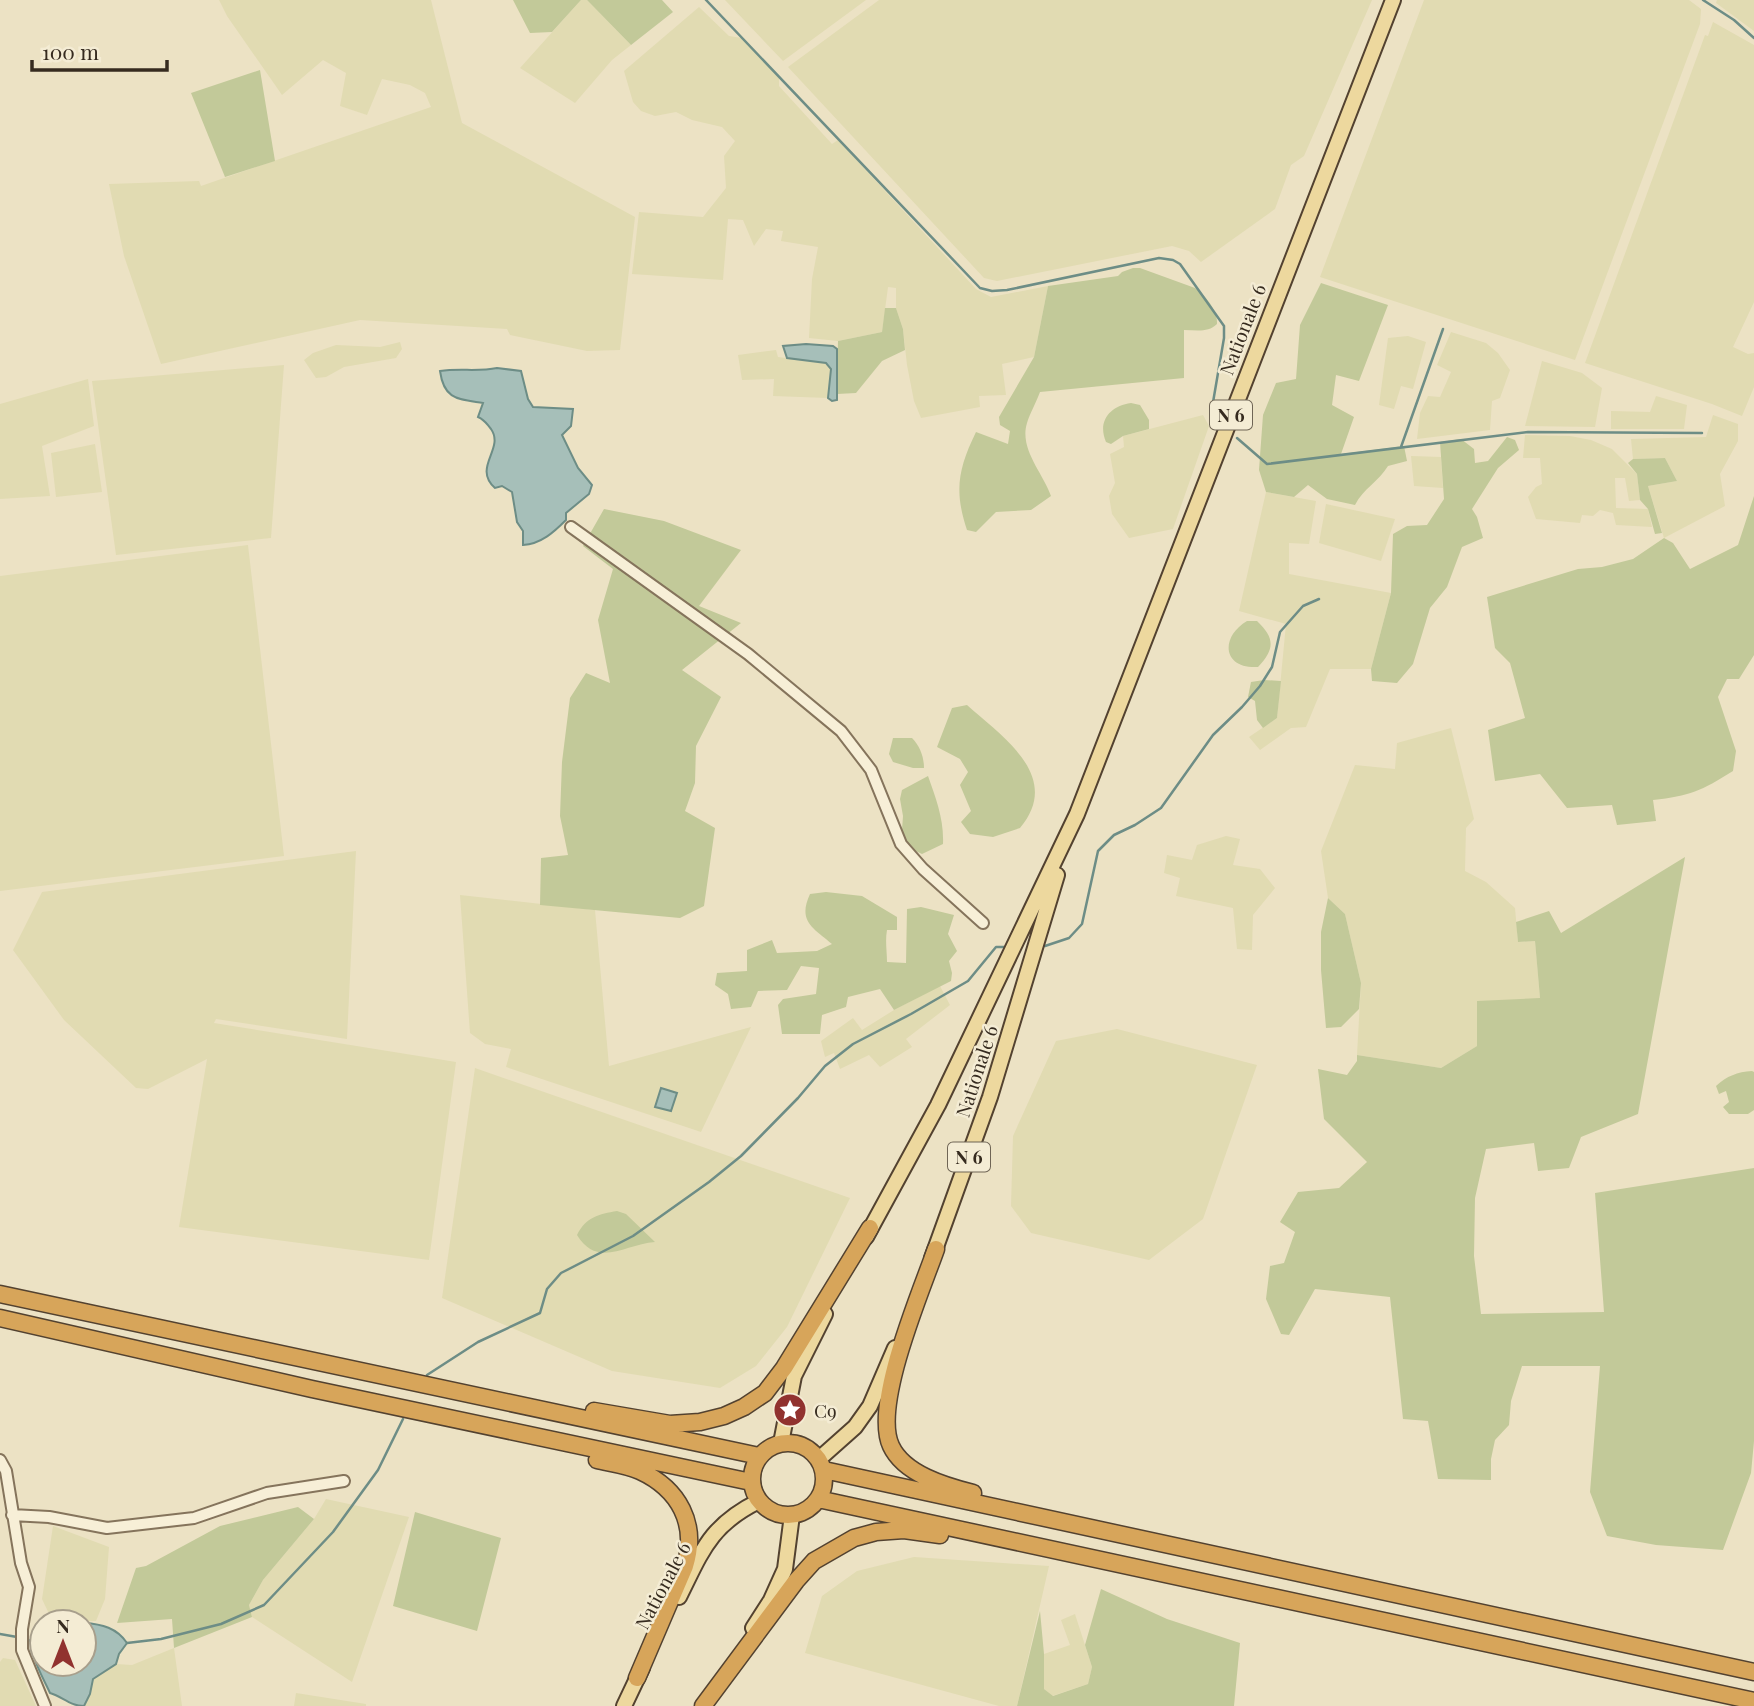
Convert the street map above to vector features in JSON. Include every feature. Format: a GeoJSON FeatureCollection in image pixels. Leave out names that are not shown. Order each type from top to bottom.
{"type":"FeatureCollection","features":[{"type":"Feature","properties":{"kind":"highway"},"geometry":{"type":"LineString","coordinates":[[321,1364],[670,1424],[700,1422],[724,1416],[765,1393],[784,1368],[870,1227]]}},
{"type":"Feature","properties":{"kind":"highway"},"geometry":{"type":"LineString","coordinates":[[936,1249],[891,1379],[886,1405],[886,1427],[891,1447],[906,1464],[928,1478],[958,1489],[1212,1556]]}},
{"type":"Feature","properties":{"kind":"highway"},"geometry":{"type":"LineString","coordinates":[[0,1294],[758,1456]]}},
{"type":"Feature","properties":{"kind":"highway"},"geometry":{"type":"LineString","coordinates":[[0,1318],[312,1389],[751,1482]]}},
{"type":"Feature","properties":{"kind":"highway"},"geometry":{"type":"LineString","coordinates":[[312,1389],[637,1470],[657,1480],[675,1496],[690,1533],[690,1550],[637,1678]]}},
{"type":"Feature","properties":{"kind":"highway"},"geometry":{"type":"LineString","coordinates":[[781,1443],[802,1445],[821,1465],[825,1480],[818,1499],[811,1507],[792,1515],[768,1510],[758,1501],[751,1482],[758,1456],[781,1443]]}},
{"type":"Feature","properties":{"kind":"highway"},"geometry":{"type":"LineString","coordinates":[[821,1465],[1212,1556],[1754,1672]]}},
{"type":"Feature","properties":{"kind":"highway"},"geometry":{"type":"LineString","coordinates":[[818,1499],[1754,1700]]}},
{"type":"Feature","properties":{"kind":"highway"},"geometry":{"type":"LineString","coordinates":[[703,1706],[796,1581],[814,1561],[854,1538],[876,1532],[904,1530],[940,1535],[1065,1560],[1206,1583]]}},
{"type":"Feature","properties":{"kind":"main road","name":"Nationale 6"},"geometry":{"type":"LineString","coordinates":[[781,1443],[794,1376],[870,1227],[938,1105],[1070,830],[1393,0]]}},
{"type":"Feature","properties":{"kind":"main road","name":"Nationale 6"},"geometry":{"type":"LineString","coordinates":[[821,1465],[870,1406],[936,1249],[990,1097],[1070,830]]}},
{"type":"Feature","properties":{"kind":"main road","name":"Nationale 6"},"geometry":{"type":"LineString","coordinates":[[624,1706],[712,1534],[732,1516],[758,1501]]}},
{"type":"Feature","properties":{"kind":"main road"},"geometry":{"type":"LineString","coordinates":[[703,1706],[771,1600],[785,1569],[792,1515]]}},
{"type":"Feature","properties":{"kind":"street"},"geometry":{"type":"LineString","coordinates":[[571,527],[748,654],[841,731],[872,770],[901,844],[923,869],[983,923]]}},
{"type":"Feature","properties":{"kind":"street"},"geometry":{"type":"LineString","coordinates":[[0,1460],[6,1471],[21,1563],[29,1587],[22,1629],[22,1650],[46,1706]]}},
{"type":"Feature","properties":{"kind":"street"},"geometry":{"type":"LineString","coordinates":[[12,1515],[49,1517],[107,1528],[194,1518],[267,1493],[344,1481]]}},
{"type":"Feature","properties":{"kind":"shaded area"},"geometry":{"type":"Polygon","coordinates":[[[219,0],[431,0],[462,123],[635,217],[620,350],[587,351],[510,335],[507,329],[360,320],[161,364],[124,256],[109,184],[199,181],[201,186],[431,107],[425,93],[410,85],[382,79],[367,115],[340,106],[346,73],[323,60],[282,95],[227,16],[219,0]]]}},
{"type":"Feature","properties":{"kind":"shaded area"},"geometry":{"type":"Polygon","coordinates":[[[581,0],[587,0],[631,45],[612,60],[575,103],[520,68],[581,0]]]}},
{"type":"Feature","properties":{"kind":"shaded area"},"geometry":{"type":"Polygon","coordinates":[[[725,0],[866,0],[783,61],[725,0]]]}},
{"type":"Feature","properties":{"kind":"shaded area"},"geometry":{"type":"Polygon","coordinates":[[[879,0],[1372,0],[1304,156],[1291,165],[1275,209],[1201,262],[1189,251],[1172,246],[997,281],[984,278],[788,67],[879,0]]]}},
{"type":"Feature","properties":{"kind":"shaded area"},"geometry":{"type":"Polygon","coordinates":[[[1424,0],[1689,0],[1701,9],[1700,24],[1575,360],[1320,277],[1424,0]]]}},
{"type":"Feature","properties":{"kind":"shaded area"},"geometry":{"type":"Polygon","coordinates":[[[1717,0],[1754,0],[1754,31],[1716,3],[1717,0]]]}},
{"type":"Feature","properties":{"kind":"shaded area"},"geometry":{"type":"Polygon","coordinates":[[[699,7],[729,36],[742,38],[779,78],[779,86],[832,144],[838,140],[976,289],[991,297],[1048,286],[1034,357],[1002,364],[1006,395],[979,396],[980,407],[921,418],[914,401],[903,329],[896,308],[896,288],[888,287],[882,332],[838,341],[809,338],[812,279],[818,247],[781,241],[783,231],[766,229],[754,246],[743,220],[728,219],[723,280],[632,274],[639,212],[703,217],[726,188],[724,156],[735,141],[722,127],[692,120],[676,112],[655,116],[641,111],[633,102],[624,71],[699,7]]]}},
{"type":"Feature","properties":{"kind":"shaded area"},"geometry":{"type":"Polygon","coordinates":[[[1713,22],[1754,45],[1754,302],[1733,347],[1748,354],[1754,353],[1754,387],[1742,416],[1585,363],[1705,35],[1708,36],[1713,22]]]}},
{"type":"Feature","properties":{"kind":"shaded area"},"geometry":{"type":"Polygon","coordinates":[[[1451,332],[1486,343],[1498,353],[1510,370],[1500,398],[1492,401],[1490,430],[1417,439],[1420,413],[1428,396],[1440,397],[1451,372],[1437,365],[1451,332]]]}},
{"type":"Feature","properties":{"kind":"shaded area"},"geometry":{"type":"Polygon","coordinates":[[[1408,336],[1426,342],[1413,389],[1401,386],[1394,409],[1379,405],[1388,338],[1408,336]]]}},
{"type":"Feature","properties":{"kind":"shaded area"},"geometry":{"type":"Polygon","coordinates":[[[400,342],[402,349],[396,358],[344,367],[326,377],[316,378],[304,360],[313,353],[336,345],[380,347],[400,342]]]}},
{"type":"Feature","properties":{"kind":"shaded area"},"geometry":{"type":"Polygon","coordinates":[[[776,350],[778,357],[826,363],[831,369],[828,398],[773,396],[774,379],[742,380],[738,355],[776,350]]]}},
{"type":"Feature","properties":{"kind":"shaded area"},"geometry":{"type":"Polygon","coordinates":[[[1542,361],[1582,373],[1602,388],[1595,427],[1525,426],[1542,361]]]}},
{"type":"Feature","properties":{"kind":"shaded area"},"geometry":{"type":"Polygon","coordinates":[[[284,365],[271,538],[116,555],[92,381],[284,365]]]}},
{"type":"Feature","properties":{"kind":"shaded area"},"geometry":{"type":"Polygon","coordinates":[[[88,379],[94,426],[42,446],[50,496],[0,499],[0,404],[88,379]]]}},
{"type":"Feature","properties":{"kind":"shaded area"},"geometry":{"type":"Polygon","coordinates":[[[1656,396],[1687,405],[1684,429],[1611,429],[1611,411],[1650,412],[1656,396]]]}},
{"type":"Feature","properties":{"kind":"shaded area"},"geometry":{"type":"Polygon","coordinates":[[[1203,415],[1209,426],[1173,529],[1129,538],[1112,514],[1109,496],[1115,483],[1110,454],[1124,447],[1123,436],[1203,415]]]}},
{"type":"Feature","properties":{"kind":"shaded area"},"geometry":{"type":"Polygon","coordinates":[[[1713,415],[1738,424],[1738,441],[1720,474],[1725,506],[1664,538],[1648,486],[1677,481],[1665,458],[1633,459],[1631,439],[1706,437],[1713,415]]]}},
{"type":"Feature","properties":{"kind":"shaded area"},"geometry":{"type":"Polygon","coordinates":[[[1525,435],[1570,436],[1591,440],[1612,449],[1637,474],[1640,500],[1629,501],[1625,478],[1615,478],[1616,508],[1648,509],[1652,527],[1616,525],[1613,513],[1600,510],[1593,516],[1582,515],[1580,523],[1536,519],[1528,497],[1542,484],[1540,458],[1523,458],[1525,435]]]}},
{"type":"Feature","properties":{"kind":"shaded area"},"geometry":{"type":"Polygon","coordinates":[[[95,444],[102,492],[56,497],[51,453],[95,444]]]}},
{"type":"Feature","properties":{"kind":"shaded area"},"geometry":{"type":"Polygon","coordinates":[[[1411,456],[1441,457],[1443,488],[1414,486],[1411,456]]]}},
{"type":"Feature","properties":{"kind":"shaded area"},"geometry":{"type":"Polygon","coordinates":[[[1266,492],[1316,501],[1309,544],[1289,543],[1289,574],[1391,593],[1371,669],[1330,669],[1306,727],[1291,728],[1260,750],[1249,737],[1277,718],[1286,624],[1239,611],[1266,492]]]}},
{"type":"Feature","properties":{"kind":"shaded area"},"geometry":{"type":"Polygon","coordinates":[[[1326,504],[1395,519],[1381,561],[1319,543],[1326,504]]]}},
{"type":"Feature","properties":{"kind":"shaded area"},"geometry":{"type":"Polygon","coordinates":[[[248,545],[284,856],[0,891],[0,576],[248,545]]]}},
{"type":"Feature","properties":{"kind":"shaded area"},"geometry":{"type":"Polygon","coordinates":[[[1451,728],[1474,819],[1466,828],[1465,871],[1486,882],[1515,908],[1518,942],[1535,941],[1540,998],[1477,1046],[1441,1068],[1357,1055],[1361,983],[1345,914],[1328,898],[1321,851],[1355,765],[1395,769],[1397,743],[1451,728]]]}},
{"type":"Feature","properties":{"kind":"shaded area"},"geometry":{"type":"Polygon","coordinates":[[[1226,836],[1240,839],[1233,865],[1260,869],[1275,888],[1253,915],[1252,950],[1237,949],[1233,908],[1176,896],[1180,878],[1164,873],[1167,855],[1192,860],[1197,845],[1226,836]]]}},
{"type":"Feature","properties":{"kind":"shaded area"},"geometry":{"type":"Polygon","coordinates":[[[356,851],[347,1039],[216,1019],[214,1023],[456,1062],[429,1260],[179,1227],[207,1059],[148,1089],[136,1088],[64,1020],[13,950],[42,892],[356,851]]]}},
{"type":"Feature","properties":{"kind":"shaded area"},"geometry":{"type":"Polygon","coordinates":[[[460,895],[595,910],[609,1066],[751,1027],[701,1132],[506,1067],[511,1049],[485,1044],[470,1033],[460,895]]]}},
{"type":"Feature","properties":{"kind":"shaded area"},"geometry":{"type":"Polygon","coordinates":[[[940,986],[950,1005],[906,1039],[912,1047],[880,1067],[869,1055],[840,1069],[834,1053],[825,1057],[821,1041],[853,1018],[862,1030],[940,986]]]}},
{"type":"Feature","properties":{"kind":"shaded area"},"geometry":{"type":"Polygon","coordinates":[[[1117,1029],[1257,1065],[1203,1219],[1149,1260],[1031,1233],[1011,1206],[1013,1136],[1056,1041],[1117,1029]]]}},
{"type":"Feature","properties":{"kind":"shaded area"},"geometry":{"type":"Polygon","coordinates":[[[475,1068],[850,1198],[787,1327],[756,1366],[720,1388],[612,1371],[442,1298],[475,1068]]]}},
{"type":"Feature","properties":{"kind":"shaded area"},"geometry":{"type":"Polygon","coordinates":[[[326,1499],[409,1517],[352,1682],[252,1617],[249,1605],[263,1580],[314,1519],[326,1499]]]}},
{"type":"Feature","properties":{"kind":"shaded area"},"geometry":{"type":"Polygon","coordinates":[[[53,1526],[109,1547],[105,1599],[98,1616],[98,1608],[46,1608],[42,1599],[53,1526]]]}},
{"type":"Feature","properties":{"kind":"shaded area"},"geometry":{"type":"Polygon","coordinates":[[[914,1557],[1049,1566],[1017,1706],[999,1706],[805,1653],[822,1596],[857,1571],[914,1557]]]}},
{"type":"Feature","properties":{"kind":"shaded area"},"geometry":{"type":"Polygon","coordinates":[[[1075,1614],[1092,1667],[1088,1684],[1052,1696],[1044,1689],[1044,1654],[1070,1645],[1061,1620],[1075,1614]]]}},
{"type":"Feature","properties":{"kind":"shaded area"},"geometry":{"type":"Polygon","coordinates":[[[174,1648],[182,1706],[84,1706],[90,1694],[92,1679],[98,1678],[98,1674],[116,1664],[132,1665],[174,1648]]]}},
{"type":"Feature","properties":{"kind":"shaded area"},"geometry":{"type":"Polygon","coordinates":[[[3,1658],[15,1660],[36,1706],[0,1706],[0,1662],[3,1658]]]}},
{"type":"Feature","properties":{"kind":"shaded area"},"geometry":{"type":"Polygon","coordinates":[[[296,1693],[366,1704],[366,1706],[294,1706],[296,1693]]]}},
{"type":"Feature","properties":{"kind":"green space"},"geometry":{"type":"Polygon","coordinates":[[[513,0],[581,0],[552,32],[530,33],[513,0]]]}},
{"type":"Feature","properties":{"kind":"green space"},"geometry":{"type":"Polygon","coordinates":[[[587,0],[662,0],[673,12],[631,45],[587,0]]]}},
{"type":"Feature","properties":{"kind":"green space"},"geometry":{"type":"Polygon","coordinates":[[[260,70],[275,161],[225,177],[191,93],[260,70]]]}},
{"type":"Feature","properties":{"kind":"green space"},"geometry":{"type":"Polygon","coordinates":[[[1133,268],[1140,268],[1195,288],[1213,309],[1217,324],[1213,327],[1184,330],[1184,378],[1040,392],[1025,433],[1033,461],[1051,496],[1031,510],[996,512],[976,532],[967,530],[959,492],[965,457],[976,432],[1008,444],[1010,431],[1000,425],[999,417],[1034,357],[1048,286],[1118,276],[1133,268]]]}},
{"type":"Feature","properties":{"kind":"green space"},"geometry":{"type":"Polygon","coordinates":[[[1321,283],[1388,305],[1359,381],[1336,375],[1332,405],[1354,417],[1341,454],[1404,446],[1407,461],[1388,466],[1355,505],[1327,499],[1308,485],[1294,497],[1266,492],[1259,470],[1263,415],[1276,383],[1296,379],[1300,325],[1321,283]]]}},
{"type":"Feature","properties":{"kind":"green space"},"geometry":{"type":"Polygon","coordinates":[[[885,308],[896,308],[903,329],[905,350],[882,361],[856,393],[837,394],[838,341],[882,332],[885,308]]]}},
{"type":"Feature","properties":{"kind":"green space"},"geometry":{"type":"Polygon","coordinates":[[[1131,403],[1140,405],[1149,420],[1149,429],[1123,436],[1111,444],[1106,442],[1103,427],[1107,416],[1117,407],[1131,403]]]}},
{"type":"Feature","properties":{"kind":"green space"},"geometry":{"type":"Polygon","coordinates":[[[1507,437],[1515,440],[1519,450],[1498,468],[1472,509],[1483,538],[1462,547],[1447,587],[1430,608],[1413,664],[1397,683],[1372,681],[1371,669],[1391,593],[1393,534],[1407,526],[1427,525],[1444,499],[1440,442],[1461,439],[1474,449],[1475,463],[1488,461],[1507,437]]]}},
{"type":"Feature","properties":{"kind":"green space"},"geometry":{"type":"Polygon","coordinates":[[[1665,458],[1677,481],[1648,486],[1662,533],[1655,534],[1648,509],[1640,500],[1637,474],[1628,463],[1633,459],[1665,458]]]}},
{"type":"Feature","properties":{"kind":"green space"},"geometry":{"type":"Polygon","coordinates":[[[1754,496],[1754,655],[1739,679],[1727,679],[1718,697],[1736,751],[1733,771],[1695,792],[1653,800],[1656,821],[1617,825],[1612,805],[1567,808],[1540,774],[1495,781],[1488,730],[1525,718],[1510,663],[1495,648],[1487,597],[1578,569],[1602,567],[1633,559],[1664,538],[1673,543],[1690,569],[1738,545],[1754,496]]]}},
{"type":"Feature","properties":{"kind":"green space"},"geometry":{"type":"Polygon","coordinates":[[[604,509],[664,521],[741,550],[699,606],[741,623],[682,670],[721,697],[696,746],[695,783],[685,811],[715,828],[704,906],[680,918],[540,905],[541,858],[568,855],[560,816],[562,762],[570,698],[586,673],[610,683],[598,620],[613,569],[583,546],[604,509]]]}},
{"type":"Feature","properties":{"kind":"green space"},"geometry":{"type":"Polygon","coordinates":[[[1247,621],[1257,621],[1270,638],[1268,655],[1258,667],[1237,663],[1229,651],[1232,635],[1247,621]]]}},
{"type":"Feature","properties":{"kind":"green space"},"geometry":{"type":"Polygon","coordinates":[[[1281,681],[1277,718],[1263,728],[1257,720],[1255,701],[1248,697],[1251,682],[1281,681]]]}},
{"type":"Feature","properties":{"kind":"green space"},"geometry":{"type":"Polygon","coordinates":[[[967,705],[1011,745],[1032,775],[1035,792],[1032,809],[1020,828],[993,837],[970,834],[961,822],[971,811],[960,785],[968,772],[960,759],[937,747],[952,708],[967,705]]]}},
{"type":"Feature","properties":{"kind":"green space"},"geometry":{"type":"Polygon","coordinates":[[[893,738],[912,738],[921,752],[924,768],[893,762],[889,754],[893,738]]]}},
{"type":"Feature","properties":{"kind":"green space"},"geometry":{"type":"Polygon","coordinates":[[[928,776],[941,818],[943,844],[922,854],[901,844],[903,816],[900,799],[902,790],[928,776]]]}},
{"type":"Feature","properties":{"kind":"green space"},"geometry":{"type":"Polygon","coordinates":[[[1685,857],[1638,1114],[1581,1137],[1569,1168],[1538,1171],[1534,1143],[1486,1149],[1475,1198],[1474,1256],[1481,1314],[1604,1312],[1595,1193],[1754,1168],[1754,1441],[1751,1473],[1723,1550],[1656,1545],[1607,1536],[1590,1492],[1600,1366],[1522,1366],[1511,1401],[1509,1425],[1495,1440],[1491,1480],[1438,1479],[1428,1421],[1403,1419],[1390,1297],[1315,1289],[1289,1335],[1281,1334],[1266,1299],[1270,1266],[1284,1263],[1295,1232],[1280,1222],[1298,1192],[1339,1188],[1367,1162],[1324,1119],[1318,1069],[1347,1075],[1357,1061],[1357,1055],[1441,1068],[1477,1046],[1477,1001],[1540,998],[1535,941],[1518,942],[1516,922],[1549,911],[1561,933],[1685,857]]]}},
{"type":"Feature","properties":{"kind":"green space"},"geometry":{"type":"Polygon","coordinates":[[[826,892],[862,896],[897,917],[897,930],[887,930],[887,962],[906,963],[907,909],[921,907],[954,915],[948,934],[957,951],[949,961],[951,981],[894,1010],[880,989],[848,997],[846,1007],[822,1015],[820,1034],[782,1034],[778,1005],[783,999],[816,994],[819,968],[801,966],[787,990],[758,991],[751,1007],[731,1009],[728,994],[715,985],[717,973],[747,971],[747,950],[772,940],[777,953],[817,951],[832,944],[809,924],[805,911],[810,894],[826,892]]]}},
{"type":"Feature","properties":{"kind":"green space"},"geometry":{"type":"Polygon","coordinates":[[[1328,898],[1345,914],[1361,983],[1359,1009],[1341,1027],[1326,1028],[1321,932],[1328,898]]]}},
{"type":"Feature","properties":{"kind":"green space"},"geometry":{"type":"Polygon","coordinates":[[[1752,1071],[1754,1110],[1748,1114],[1729,1114],[1723,1107],[1729,1102],[1726,1091],[1719,1094],[1716,1086],[1732,1075],[1752,1071]]]}},
{"type":"Feature","properties":{"kind":"green space"},"geometry":{"type":"Polygon","coordinates":[[[617,1211],[626,1214],[655,1242],[603,1253],[585,1245],[577,1235],[585,1224],[599,1215],[617,1211]]]}},
{"type":"Feature","properties":{"kind":"green space"},"geometry":{"type":"Polygon","coordinates":[[[298,1507],[314,1519],[263,1580],[249,1605],[252,1617],[174,1648],[172,1619],[117,1623],[136,1568],[146,1566],[220,1526],[298,1507]]]}},
{"type":"Feature","properties":{"kind":"green space"},"geometry":{"type":"Polygon","coordinates":[[[415,1512],[501,1538],[477,1631],[393,1606],[415,1512]]]}},
{"type":"Feature","properties":{"kind":"green space"},"geometry":{"type":"Polygon","coordinates":[[[1101,1589],[1167,1619],[1240,1643],[1234,1706],[1017,1706],[1040,1611],[1044,1689],[1053,1696],[1088,1684],[1092,1667],[1085,1645],[1101,1589]]]}},
{"type":"Feature","properties":{"kind":"water"},"geometry":{"type":"Polygon","coordinates":[[[783,346],[833,346],[837,349],[837,400],[828,398],[831,369],[826,363],[787,358],[783,346]]]}},
{"type":"Feature","properties":{"kind":"water"},"geometry":{"type":"Polygon","coordinates":[[[497,368],[521,371],[528,399],[533,407],[573,409],[571,426],[562,435],[578,468],[592,485],[589,494],[566,513],[566,520],[547,537],[530,544],[523,545],[523,531],[517,522],[512,492],[502,486],[495,488],[489,480],[487,465],[494,436],[487,423],[478,417],[483,403],[459,399],[449,393],[440,371],[497,368]]]}},
{"type":"Feature","properties":{"kind":"water"},"geometry":{"type":"Polygon","coordinates":[[[661,1088],[677,1093],[671,1111],[655,1107],[661,1088]]]}},
{"type":"Feature","properties":{"kind":"water"},"geometry":{"type":"Polygon","coordinates":[[[98,1624],[119,1634],[127,1643],[116,1664],[98,1676],[98,1624]]]}},
{"type":"Feature","properties":{"kind":"water"},"geometry":{"type":"Polygon","coordinates":[[[43,1678],[95,1678],[84,1706],[75,1705],[50,1693],[43,1678]]]}},
{"type":"Feature","properties":{"kind":"waterway"},"geometry":{"type":"LineString","coordinates":[[706,0],[980,288],[992,291],[1007,290],[1159,258],[1180,264],[1224,326],[1211,414],[1213,425]]}},
{"type":"Feature","properties":{"kind":"waterway"},"geometry":{"type":"LineString","coordinates":[[1703,0],[1734,20],[1754,38]]}},
{"type":"Feature","properties":{"kind":"waterway"},"geometry":{"type":"LineString","coordinates":[[1401,447],[1443,329]]}},
{"type":"Feature","properties":{"kind":"waterway"},"geometry":{"type":"LineString","coordinates":[[1237,438],[1267,464],[1528,432],[1702,433]]}},
{"type":"Feature","properties":{"kind":"waterway"},"geometry":{"type":"LineString","coordinates":[[1045,946],[1069,938],[1082,924],[1098,851],[1114,835],[1161,808],[1213,735],[1260,686],[1272,667],[1280,632],[1303,606],[1319,599]]}},
{"type":"Feature","properties":{"kind":"waterway"},"geometry":{"type":"LineString","coordinates":[[427,1375],[478,1342],[540,1313],[547,1289],[561,1273],[633,1236],[709,1182],[741,1156],[825,1066],[853,1044],[968,981],[996,947],[1005,947]]}},
{"type":"Feature","properties":{"kind":"waterway"},"geometry":{"type":"LineString","coordinates":[[127,1643],[161,1639],[221,1624],[264,1605],[333,1532],[378,1470],[403,1419]]}},
{"type":"Feature","properties":{"kind":"waterway"},"geometry":{"type":"LineString","coordinates":[[0,1634],[17,1637]]}},
{"type":"Feature","properties":{"kind":"waterway"},"geometry":{"type":"LineString","coordinates":[[24,1639],[28,1640]]}},
{"type":"Feature","properties":{"kind":"place","name":"C9"},"geometry":{"type":"Point","coordinates":[790,1410]}}]}
